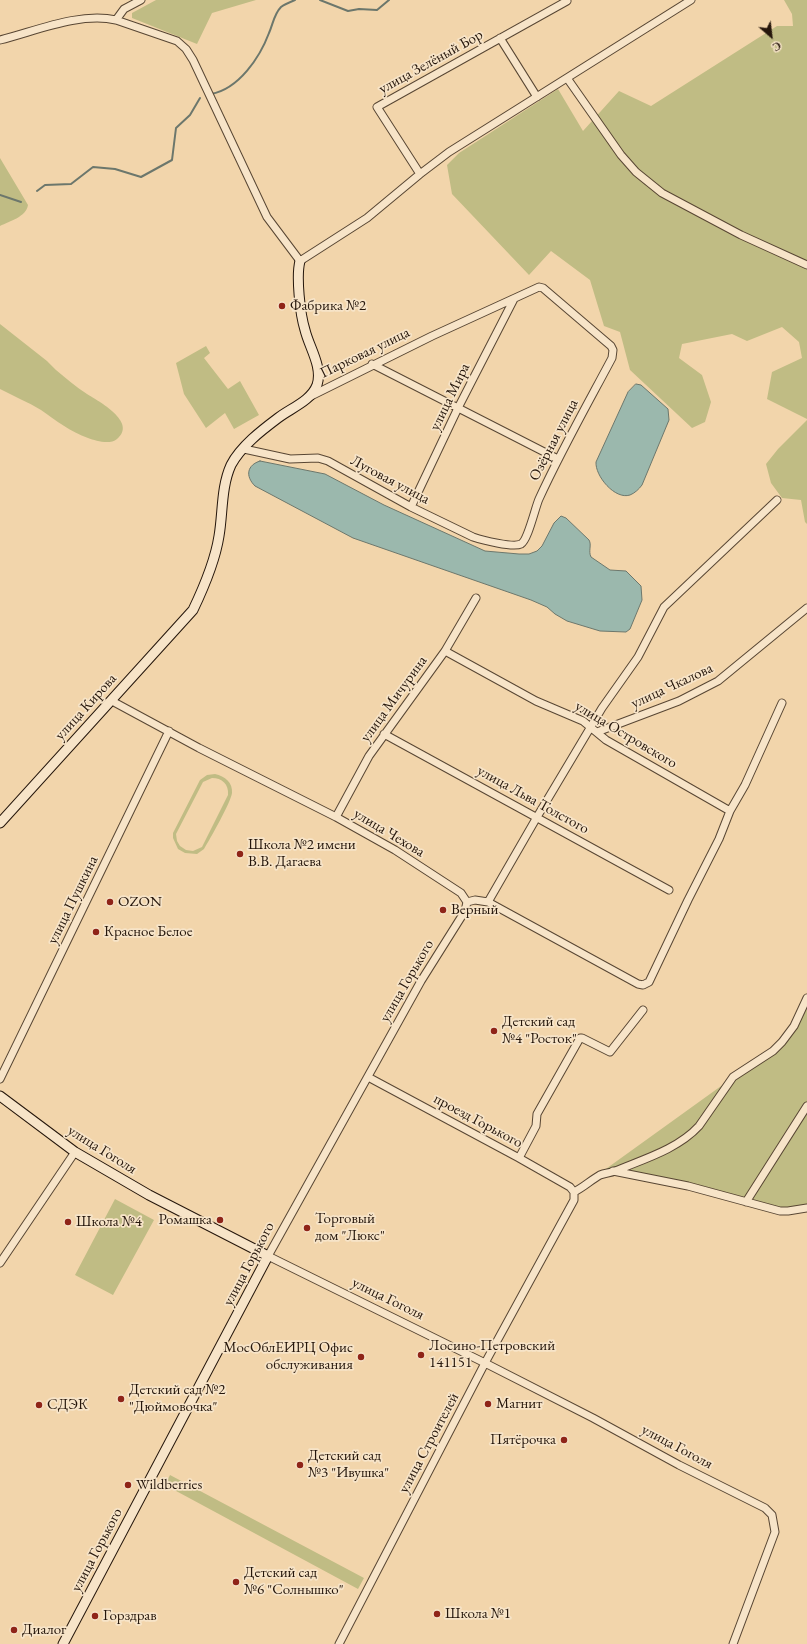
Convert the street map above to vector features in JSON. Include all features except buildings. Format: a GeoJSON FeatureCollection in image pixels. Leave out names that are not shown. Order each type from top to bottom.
{"type":"FeatureCollection","features":[{"type":"Feature","properties":{"kind":"street"},"geometry":{"type":"LineString","coordinates":[[116,20],[124,9],[141,0]]}},
{"type":"Feature","properties":{"kind":"street"},"geometry":{"type":"LineString","coordinates":[[310,396],[317,385],[318,368],[304,330],[298,268],[300,261],[367,218],[449,152],[691,0]]}},
{"type":"Feature","properties":{"kind":"street","name":"улица Зелёный Бор"},"geometry":{"type":"LineString","coordinates":[[420,174],[377,107],[567,1]]}},
{"type":"Feature","properties":{"kind":"street"},"geometry":{"type":"LineString","coordinates":[[0,40],[52,25],[84,19],[105,18],[116,20],[177,41],[186,49],[193,60],[267,217],[300,261]]}},
{"type":"Feature","properties":{"kind":"street"},"geometry":{"type":"LineString","coordinates":[[500,38],[537,97]]}},
{"type":"Feature","properties":{"kind":"street"},"geometry":{"type":"LineString","coordinates":[[567,78],[621,155],[636,172],[662,193],[741,235],[807,265]]}},
{"type":"Feature","properties":{"kind":"street","name":"Парковая улица"},"geometry":{"type":"LineString","coordinates":[[228,476],[231,465],[244,449],[278,418],[310,396],[372,364],[539,287],[543,288],[611,346],[613,350]]}},
{"type":"Feature","properties":{"kind":"street","name":"улица Мира"},"geometry":{"type":"LineString","coordinates":[[411,507],[458,408],[514,299]]}},
{"type":"Feature","properties":{"kind":"street","name":"Озёрная улица"},"geometry":{"type":"LineString","coordinates":[[522,543],[525,539],[537,504],[558,459],[612,358],[613,350]]}},
{"type":"Feature","properties":{"kind":"street"},"geometry":{"type":"LineString","coordinates":[[372,364],[558,459]]}},
{"type":"Feature","properties":{"kind":"street","name":"Луговая улица"},"geometry":{"type":"LineString","coordinates":[[244,449],[290,458],[318,458],[328,461],[411,507],[481,540],[513,545],[522,543]]}},
{"type":"Feature","properties":{"kind":"street","name":"улица Кирова"},"geometry":{"type":"LineString","coordinates":[[0,823],[193,610],[206,584],[219,537],[228,476]]}},
{"type":"Feature","properties":{"kind":"street"},"geometry":{"type":"LineString","coordinates":[[488,902],[602,708],[638,657],[664,606],[777,500]]}},
{"type":"Feature","properties":{"kind":"street","name":"улица Мичурина"},"geometry":{"type":"LineString","coordinates":[[336,817],[369,756],[445,651],[476,598]]}},
{"type":"Feature","properties":{"kind":"street","name":"улица Чкалова"},"geometry":{"type":"LineString","coordinates":[[598,732],[679,701],[710,686],[730,673],[773,634],[807,608]]}},
{"type":"Feature","properties":{"kind":"street","name":"улица Островского"},"geometry":{"type":"LineString","coordinates":[[445,651],[549,708],[570,715],[591,727],[606,740],[730,810]]}},
{"type":"Feature","properties":{"kind":"street","name":"улица Чехова"},"geometry":{"type":"LineString","coordinates":[[112,701],[336,817],[395,850],[461,893],[467,902]]}},
{"type":"Feature","properties":{"kind":"street"},"geometry":{"type":"LineString","coordinates":[[467,902],[475,900],[488,902],[638,984],[643,985],[649,982],[718,839],[730,810],[746,784],[782,703]]}},
{"type":"Feature","properties":{"kind":"street","name":"улица Пушкина"},"geometry":{"type":"LineString","coordinates":[[0,1079],[169,731]]}},
{"type":"Feature","properties":{"kind":"street","name":"улица Льва Толстого"},"geometry":{"type":"LineString","coordinates":[[384,734],[669,890]]}},
{"type":"Feature","properties":{"kind":"street","name":"улица Горького"},"geometry":{"type":"LineString","coordinates":[[63,1644],[268,1256],[421,981],[465,911],[467,902]]}},
{"type":"Feature","properties":{"kind":"street"},"geometry":{"type":"LineString","coordinates":[[574,1192],[600,1175],[677,1144],[693,1133],[733,1077],[773,1051],[782,1042],[804,1012],[807,998]]}},
{"type":"Feature","properties":{"kind":"street"},"geometry":{"type":"LineString","coordinates":[[518,1158],[536,1126],[537,1114],[580,1038],[610,1052],[643,1010]]}},
{"type":"Feature","properties":{"kind":"street","name":"проезд Горького"},"geometry":{"type":"LineString","coordinates":[[368,1077],[570,1187],[574,1192]]}},
{"type":"Feature","properties":{"kind":"street","name":"улица Гоголя"},"geometry":{"type":"LineString","coordinates":[[0,1096],[75,1152],[149,1195],[268,1256],[485,1363],[593,1418],[679,1465],[765,1508],[772,1515],[776,1532],[733,1644]]}},
{"type":"Feature","properties":{"kind":"street"},"geometry":{"type":"LineString","coordinates":[[746,1202],[807,1106]]}},
{"type":"Feature","properties":{"kind":"street"},"geometry":{"type":"LineString","coordinates":[[0,1263],[75,1152]]}},
{"type":"Feature","properties":{"kind":"street"},"geometry":{"type":"LineString","coordinates":[[613,1171],[688,1186],[780,1211],[807,1208]]}},
{"type":"Feature","properties":{"kind":"street","name":"улица Строителей"},"geometry":{"type":"LineString","coordinates":[[338,1644],[485,1363],[574,1200],[574,1192]]}},
{"type":"Feature","properties":{"kind":"shaded area"},"geometry":{"type":"Polygon","coordinates":[[[156,0],[256,0],[212,13],[197,44],[132,18],[132,13],[156,0]]]}},
{"type":"Feature","properties":{"kind":"shaded area"},"geometry":{"type":"Polygon","coordinates":[[[784,0],[807,0],[807,419],[767,399],[772,372],[802,358],[799,342],[782,327],[747,341],[732,334],[682,344],[679,358],[702,375],[711,402],[705,422],[692,428],[630,370],[620,332],[604,326],[590,280],[551,251],[529,275],[452,194],[447,165],[459,153],[558,89],[583,131],[619,91],[651,106],[777,26],[793,26],[792,14],[784,0]]]}},
{"type":"Feature","properties":{"kind":"shaded area"},"geometry":{"type":"Polygon","coordinates":[[[0,158],[28,205],[27,209],[21,216],[0,226],[0,158]]]}},
{"type":"Feature","properties":{"kind":"shaded area"},"geometry":{"type":"Polygon","coordinates":[[[0,324],[75,385],[114,413],[120,419],[123,426],[122,432],[117,439],[111,442],[103,442],[82,435],[63,426],[36,407],[0,389],[0,324]]]}},
{"type":"Feature","properties":{"kind":"shaded area"},"geometry":{"type":"Polygon","coordinates":[[[206,346],[210,353],[204,358],[228,389],[240,381],[259,415],[234,429],[225,413],[206,428],[184,394],[176,363],[206,346]]]}},
{"type":"Feature","properties":{"kind":"shaded area"},"geometry":{"type":"Polygon","coordinates":[[[636,384],[641,385],[668,409],[669,420],[642,485],[634,493],[624,496],[612,490],[602,480],[596,462],[628,392],[636,384]]]}},
{"type":"Feature","properties":{"kind":"shaded area"},"geometry":{"type":"Polygon","coordinates":[[[807,420],[807,524],[805,522],[801,500],[782,498],[771,483],[766,464],[778,449],[807,420]]]}},
{"type":"Feature","properties":{"kind":"shaded area"},"geometry":{"type":"Polygon","coordinates":[[[260,461],[325,474],[384,505],[485,551],[529,554],[537,551],[542,546],[554,523],[561,516],[566,518],[589,540],[591,557],[610,570],[626,571],[641,586],[642,600],[630,629],[626,632],[600,631],[567,621],[547,607],[531,600],[353,538],[255,486],[250,478],[249,471],[252,465],[260,461]]]}},
{"type":"Feature","properties":{"kind":"shaded area"},"geometry":{"type":"Polygon","coordinates":[[[215,774],[228,780],[232,789],[231,798],[204,849],[197,854],[185,853],[178,849],[173,838],[173,833],[200,780],[207,775],[215,774]],[[212,778],[203,782],[176,834],[177,841],[180,846],[186,850],[193,851],[202,847],[228,795],[224,782],[219,779],[212,778]]]}},
{"type":"Feature","properties":{"kind":"shaded area"},"geometry":{"type":"Polygon","coordinates":[[[807,993],[807,1206],[787,1210],[603,1171],[785,1040],[807,993]]]}},
{"type":"Feature","properties":{"kind":"shaded area"},"geometry":{"type":"Polygon","coordinates":[[[115,1199],[154,1220],[113,1295],[75,1275],[115,1199]]]}},
{"type":"Feature","properties":{"kind":"shaded area"},"geometry":{"type":"Polygon","coordinates":[[[170,1475],[364,1578],[358,1589],[165,1485],[170,1475]]]}},
{"type":"Feature","properties":{"kind":"waterway"},"geometry":{"type":"LineString","coordinates":[[211,94],[231,86],[247,71],[260,52],[275,16],[281,7],[295,0]]}},
{"type":"Feature","properties":{"kind":"waterway"},"geometry":{"type":"LineString","coordinates":[[320,0],[348,11],[359,9],[377,10],[389,0]]}},
{"type":"Feature","properties":{"kind":"waterway"},"geometry":{"type":"LineString","coordinates":[[37,191],[45,185],[71,184],[93,167],[115,169],[141,177],[172,160],[176,128],[190,115],[200,98]]}},
{"type":"Feature","properties":{"kind":"waterway"},"geometry":{"type":"LineString","coordinates":[[0,195],[21,202]]}},
{"type":"Feature","properties":{"kind":"place","name":"Фабрика №2"},"geometry":{"type":"Point","coordinates":[282,306]}},
{"type":"Feature","properties":{"kind":"place","name":"Школа №2 имени В.В. Дагаева"},"geometry":{"type":"Point","coordinates":[240,854]}},
{"type":"Feature","properties":{"kind":"place","name":"OZON"},"geometry":{"type":"Point","coordinates":[110,902]}},
{"type":"Feature","properties":{"kind":"place","name":"Верный"},"geometry":{"type":"Point","coordinates":[443,910]}},
{"type":"Feature","properties":{"kind":"place","name":"Красное Белое"},"geometry":{"type":"Point","coordinates":[96,932]}},
{"type":"Feature","properties":{"kind":"place","name":"Детский сад №4 \"Росток\""},"geometry":{"type":"Point","coordinates":[494,1031]}},
{"type":"Feature","properties":{"kind":"place","name":"Ромашка"},"geometry":{"type":"Point","coordinates":[220,1220]}},
{"type":"Feature","properties":{"kind":"place","name":"Школа №4"},"geometry":{"type":"Point","coordinates":[68,1222]}},
{"type":"Feature","properties":{"kind":"place","name":"Торговый дом \"Люкс\""},"geometry":{"type":"Point","coordinates":[307,1228]}},
{"type":"Feature","properties":{"kind":"place","name":"Лосино-Петровский 141151"},"geometry":{"type":"Point","coordinates":[421,1355]}},
{"type":"Feature","properties":{"kind":"place","name":"МосОблЕИРЦ Офис обслуживания"},"geometry":{"type":"Point","coordinates":[361,1357]}},
{"type":"Feature","properties":{"kind":"place","name":"Детский сад №2 \"Дюймовочка\""},"geometry":{"type":"Point","coordinates":[121,1399]}},
{"type":"Feature","properties":{"kind":"place","name":"Магнит"},"geometry":{"type":"Point","coordinates":[488,1404]}},
{"type":"Feature","properties":{"kind":"place","name":"СДЭК"},"geometry":{"type":"Point","coordinates":[39,1405]}},
{"type":"Feature","properties":{"kind":"place","name":"Пятёрочка"},"geometry":{"type":"Point","coordinates":[564,1440]}},
{"type":"Feature","properties":{"kind":"place","name":"Детский сад №3 \"Ивушка\""},"geometry":{"type":"Point","coordinates":[300,1465]}},
{"type":"Feature","properties":{"kind":"place","name":"Wildberries"},"geometry":{"type":"Point","coordinates":[128,1485]}},
{"type":"Feature","properties":{"kind":"place","name":"Детский сад №6 \"Солнышко\""},"geometry":{"type":"Point","coordinates":[236,1582]}},
{"type":"Feature","properties":{"kind":"place","name":"Школа №1"},"geometry":{"type":"Point","coordinates":[437,1614]}},
{"type":"Feature","properties":{"kind":"place","name":"Горздрав"},"geometry":{"type":"Point","coordinates":[95,1616]}},
{"type":"Feature","properties":{"kind":"place","name":"Диалог"},"geometry":{"type":"Point","coordinates":[14,1630]}}]}
